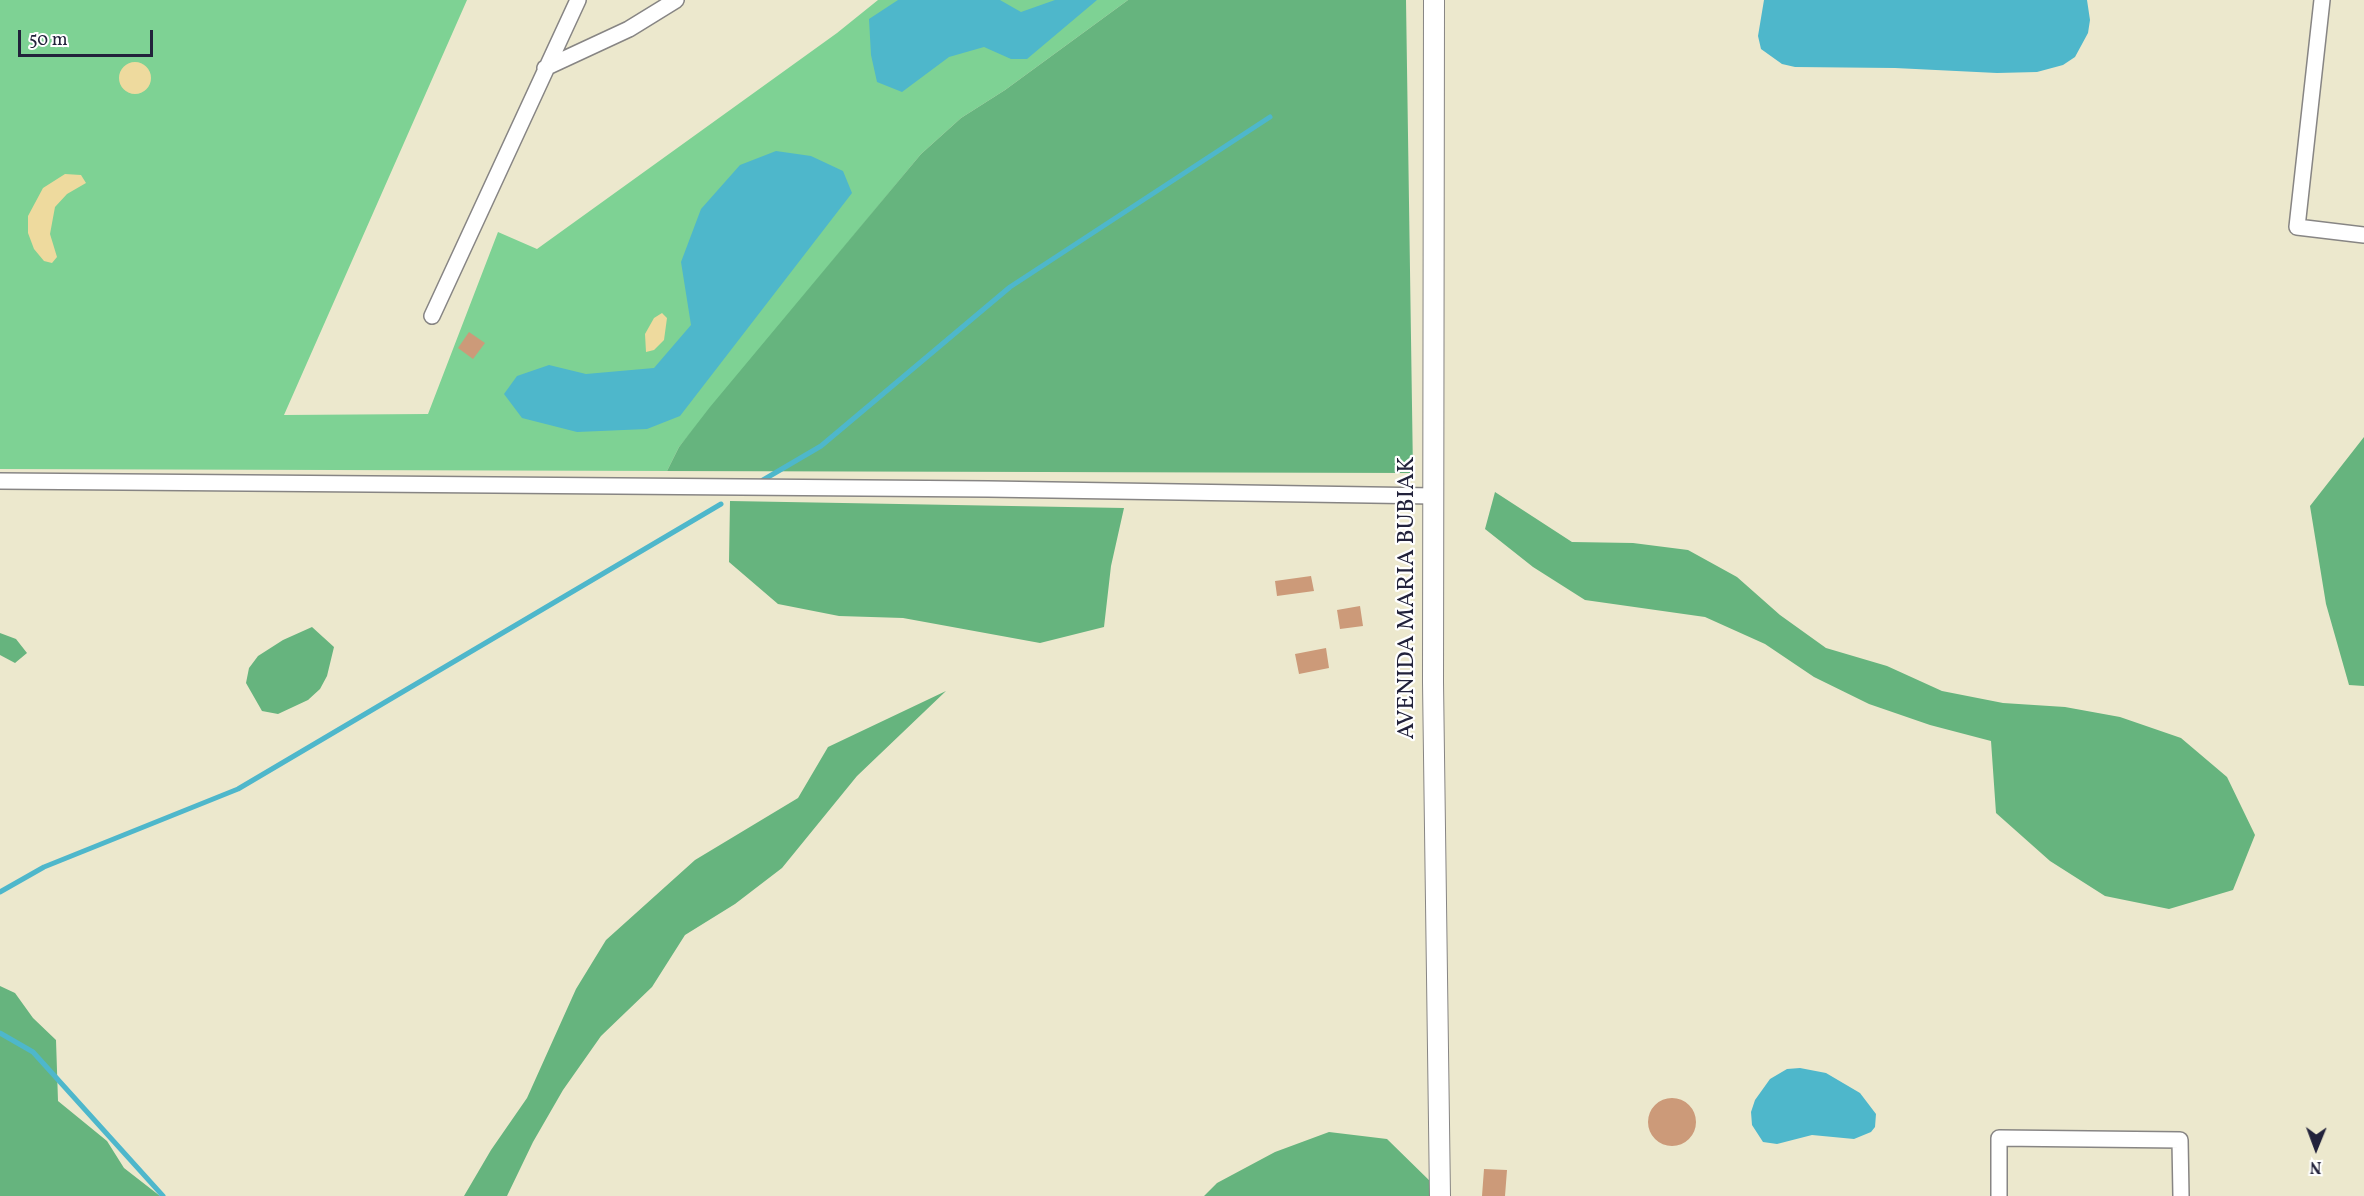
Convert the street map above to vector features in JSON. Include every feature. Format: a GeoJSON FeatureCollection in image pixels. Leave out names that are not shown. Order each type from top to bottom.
{"type":"FeatureCollection","features":[{"type":"Feature","properties":{"kind":"street"},"geometry":{"type":"LineString","coordinates":[[432,316],[578,0]]}},
{"type":"Feature","properties":{"kind":"street"},"geometry":{"type":"LineString","coordinates":[[545,68],[629,29],[676,0]]}},
{"type":"Feature","properties":{"kind":"street","name":"AVENIDA MARIA BUBIAK"},"geometry":{"type":"LineString","coordinates":[[1434,0],[1433,682],[1440,1196]]}},
{"type":"Feature","properties":{"kind":"street"},"geometry":{"type":"LineString","coordinates":[[2322,0],[2296,227],[2364,235]]}},
{"type":"Feature","properties":{"kind":"street"},"geometry":{"type":"LineString","coordinates":[[0,481],[988,489],[1434,496]]}},
{"type":"Feature","properties":{"kind":"street"},"geometry":{"type":"LineString","coordinates":[[1999,1196],[1999,1138],[2180,1140],[2181,1196]]}},
{"type":"Feature","properties":{"kind":"green space"},"geometry":{"type":"Polygon","coordinates":[[[0,0],[467,0],[284,415],[428,414],[498,232],[537,249],[837,33],[878,0],[1128,0],[1005,90],[961,118],[921,154],[679,447],[667,471],[0,469],[0,0]]]}},
{"type":"Feature","properties":{"kind":"green space"},"geometry":{"type":"Polygon","coordinates":[[[1128,0],[1406,0],[1413,473],[667,471],[679,447],[710,407],[921,154],[961,118],[1005,90],[1128,0]]]}},
{"type":"Feature","properties":{"kind":"green space"},"geometry":{"type":"Polygon","coordinates":[[[2364,437],[2364,686],[2349,685],[2326,604],[2310,506],[2364,437]]]}},
{"type":"Feature","properties":{"kind":"green space"},"geometry":{"type":"Polygon","coordinates":[[[1495,492],[1572,542],[1633,543],[1688,550],[1737,577],[1780,615],[1826,648],[1887,666],[1942,691],[2003,703],[2065,707],[2120,717],[2181,738],[2227,777],[2255,835],[2233,890],[2169,909],[2105,896],[2050,861],[1996,813],[1991,741],[1930,725],[1869,704],[1814,677],[1765,644],[1705,617],[1585,600],[1533,567],[1485,529],[1495,492]]]}},
{"type":"Feature","properties":{"kind":"green space"},"geometry":{"type":"Polygon","coordinates":[[[730,501],[1124,508],[1111,566],[1104,627],[1040,643],[903,618],[839,616],[778,604],[729,562],[730,501]]]}},
{"type":"Feature","properties":{"kind":"green space"},"geometry":{"type":"Polygon","coordinates":[[[312,627],[334,647],[327,676],[320,689],[308,700],[278,714],[262,711],[246,683],[249,668],[258,656],[283,640],[312,627]]]}},
{"type":"Feature","properties":{"kind":"green space"},"geometry":{"type":"Polygon","coordinates":[[[0,633],[16,639],[27,653],[15,663],[0,655],[0,633]]]}},
{"type":"Feature","properties":{"kind":"green space"},"geometry":{"type":"Polygon","coordinates":[[[946,691],[857,776],[782,868],[735,904],[685,935],[652,987],[601,1036],[563,1090],[533,1142],[507,1196],[464,1196],[491,1150],[527,1098],[576,989],[606,940],[695,860],[798,798],[828,747],[946,691]]]}},
{"type":"Feature","properties":{"kind":"green space"},"geometry":{"type":"Polygon","coordinates":[[[0,986],[15,993],[33,1018],[56,1040],[58,1101],[107,1141],[124,1168],[160,1196],[0,1196],[0,986]]]}},
{"type":"Feature","properties":{"kind":"green space"},"geometry":{"type":"Polygon","coordinates":[[[1329,1132],[1387,1139],[1435,1186],[1437,1196],[1204,1196],[1217,1183],[1275,1152],[1329,1132]]]}},
{"type":"Feature","properties":{"kind":"sand"},"geometry":{"type":"Polygon","coordinates":[[[135,62],[146,67],[151,78],[146,89],[135,94],[124,89],[119,78],[124,67],[135,62]]]}},
{"type":"Feature","properties":{"kind":"sand"},"geometry":{"type":"Polygon","coordinates":[[[65,174],[81,175],[86,183],[67,194],[55,207],[50,234],[57,257],[52,263],[44,261],[34,249],[28,233],[28,216],[43,188],[65,174]]]}},
{"type":"Feature","properties":{"kind":"sand"},"geometry":{"type":"Polygon","coordinates":[[[662,313],[667,318],[664,340],[654,350],[646,352],[645,334],[654,318],[662,313]]]}},
{"type":"Feature","properties":{"kind":"water"},"geometry":{"type":"Polygon","coordinates":[[[898,0],[1000,0],[1021,12],[1055,0],[1097,0],[1027,59],[1011,59],[984,47],[949,57],[902,92],[877,82],[871,55],[869,19],[898,0]]]}},
{"type":"Feature","properties":{"kind":"water"},"geometry":{"type":"Polygon","coordinates":[[[1764,0],[2087,0],[2090,20],[2088,33],[2075,57],[2063,65],[2037,72],[1997,73],[1895,68],[1795,67],[1782,64],[1761,49],[1758,36],[1764,0]]]}},
{"type":"Feature","properties":{"kind":"water"},"geometry":{"type":"Polygon","coordinates":[[[776,151],[811,156],[843,171],[852,193],[680,416],[647,429],[577,432],[522,418],[504,394],[517,376],[549,365],[586,374],[654,368],[691,325],[681,262],[701,209],[740,165],[776,151]]]}},
{"type":"Feature","properties":{"kind":"water"},"geometry":{"type":"Polygon","coordinates":[[[1800,1068],[1826,1073],[1860,1093],[1876,1114],[1875,1127],[1871,1132],[1854,1139],[1812,1135],[1777,1144],[1763,1142],[1752,1125],[1751,1112],[1755,1100],[1770,1079],[1787,1069],[1800,1068]]]}},
{"type":"Feature","properties":{"kind":"building"},"geometry":{"type":"Polygon","coordinates":[[[469,332],[485,343],[473,359],[458,348],[469,332]]]}},
{"type":"Feature","properties":{"kind":"building"},"geometry":{"type":"Polygon","coordinates":[[[1311,576],[1314,591],[1277,596],[1275,581],[1311,576]]]}},
{"type":"Feature","properties":{"kind":"building"},"geometry":{"type":"Polygon","coordinates":[[[1360,606],[1363,626],[1340,629],[1337,610],[1360,606]]]}},
{"type":"Feature","properties":{"kind":"building"},"geometry":{"type":"Polygon","coordinates":[[[1326,648],[1329,668],[1299,674],[1295,654],[1326,648]]]}},
{"type":"Feature","properties":{"kind":"building"},"geometry":{"type":"Polygon","coordinates":[[[1672,1098],[1689,1105],[1696,1122],[1689,1139],[1672,1146],[1655,1139],[1648,1122],[1655,1105],[1672,1098]]]}},
{"type":"Feature","properties":{"kind":"building"},"geometry":{"type":"Polygon","coordinates":[[[1484,1169],[1507,1170],[1505,1196],[1482,1196],[1484,1169]]]}},
{"type":"Feature","properties":{"kind":"waterway"},"geometry":{"type":"LineString","coordinates":[[763,480],[821,446],[1010,287],[1270,117]]}},
{"type":"Feature","properties":{"kind":"waterway"},"geometry":{"type":"LineString","coordinates":[[0,892],[44,867],[238,789],[721,504]]}},
{"type":"Feature","properties":{"kind":"waterway"},"geometry":{"type":"LineString","coordinates":[[0,1033],[33,1052],[163,1196]]}}]}
